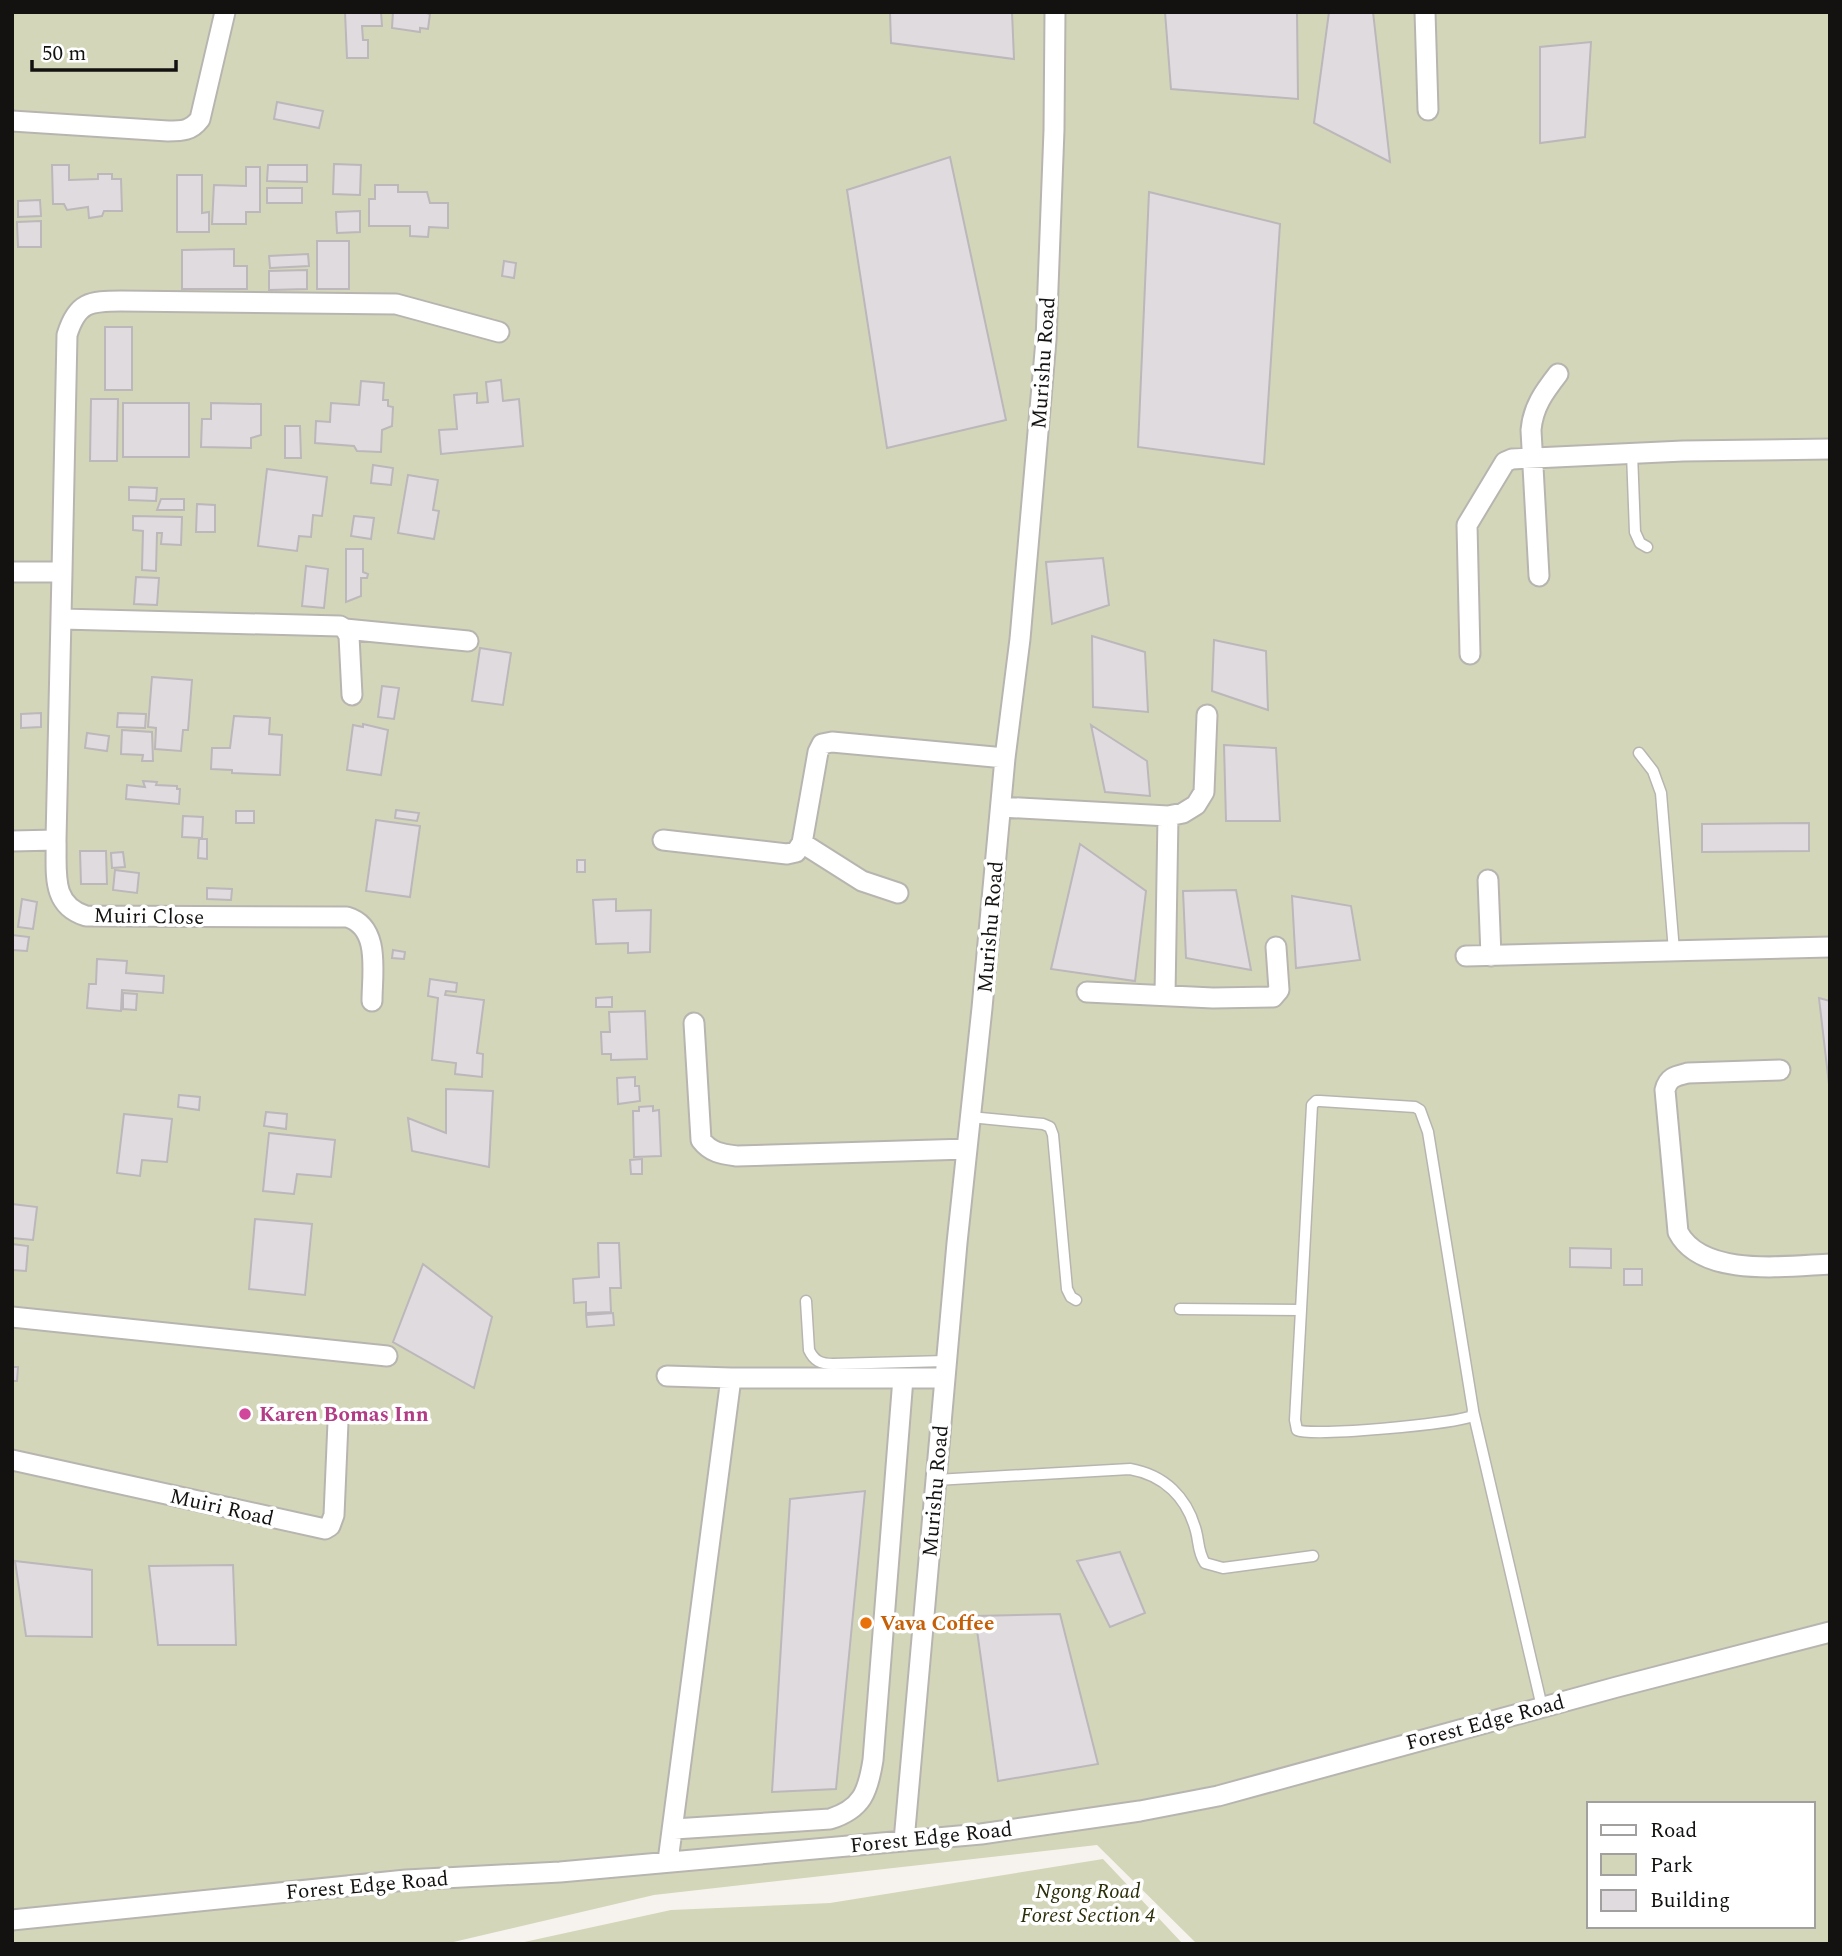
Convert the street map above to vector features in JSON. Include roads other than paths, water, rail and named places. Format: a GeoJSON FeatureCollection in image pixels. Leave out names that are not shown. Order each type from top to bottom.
{"type":"FeatureCollection","features":[{"type":"Feature","properties":{"kind":"street"},"geometry":{"type":"LineString","coordinates":[[12,121],[168,131],[184,131],[194,127],[200,119],[225,12]]}},
{"type":"Feature","properties":{"kind":"street","name":"Murishu Road"},"geometry":{"type":"LineString","coordinates":[[904,1840],[946,1370],[1005,758],[1020,639],[1046,340],[1054,130],[1055,12]]}},
{"type":"Feature","properties":{"kind":"street"},"geometry":{"type":"LineString","coordinates":[[1425,12],[1428,110]]}},
{"type":"Feature","properties":{"kind":"street","name":"Muiri Close"},"geometry":{"type":"LineString","coordinates":[[372,1001],[372,957],[368,932],[358,920],[347,917],[86,916],[72,912],[62,901],[57,884],[57,840],[67,335],[71,320],[85,305],[101,301],[396,304],[499,332]]}},
{"type":"Feature","properties":{"kind":"street"},"geometry":{"type":"LineString","coordinates":[[1539,576],[1533,414],[1558,374]]}},
{"type":"Feature","properties":{"kind":"street"},"geometry":{"type":"LineString","coordinates":[[1470,654],[1467,525],[1504,462],[1534,457],[1673,451],[1830,449]]}},
{"type":"Feature","properties":{"kind":"street"},"geometry":{"type":"LineString","coordinates":[[12,572],[62,572]]}},
{"type":"Feature","properties":{"kind":"street"},"geometry":{"type":"LineString","coordinates":[[62,619],[340,626],[345,629],[468,641]]}},
{"type":"Feature","properties":{"kind":"street"},"geometry":{"type":"LineString","coordinates":[[345,629],[350,643],[352,695]]}},
{"type":"Feature","properties":{"kind":"street"},"geometry":{"type":"LineString","coordinates":[[1001,807],[1168,816],[1183,813],[1196,805],[1204,792],[1207,715]]}},
{"type":"Feature","properties":{"kind":"street"},"geometry":{"type":"LineString","coordinates":[[663,840],[787,854],[796,852],[802,843],[818,752],[822,744],[832,742],[1005,758]]}},
{"type":"Feature","properties":{"kind":"street"},"geometry":{"type":"LineString","coordinates":[[1165,995],[1168,816]]}},
{"type":"Feature","properties":{"kind":"street"},"geometry":{"type":"LineString","coordinates":[[12,841],[57,840]]}},
{"type":"Feature","properties":{"kind":"street"},"geometry":{"type":"LineString","coordinates":[[802,843],[862,881],[898,893]]}},
{"type":"Feature","properties":{"kind":"street"},"geometry":{"type":"LineString","coordinates":[[1488,880],[1491,956]]}},
{"type":"Feature","properties":{"kind":"street"},"geometry":{"type":"LineString","coordinates":[[1087,992],[1273,998],[1279,990],[1276,947]]}},
{"type":"Feature","properties":{"kind":"street"},"geometry":{"type":"LineString","coordinates":[[1466,956],[1830,947]]}},
{"type":"Feature","properties":{"kind":"street"},"geometry":{"type":"LineString","coordinates":[[694,1023],[701,1140],[707,1149],[737,1156],[967,1149]]}},
{"type":"Feature","properties":{"kind":"street"},"geometry":{"type":"LineString","coordinates":[[1780,1070],[1688,1073],[1673,1076],[1667,1082],[1665,1090],[1678,1232],[1684,1243],[1693,1251],[1714,1261],[1773,1266],[1830,1264]]}},
{"type":"Feature","properties":{"kind":"street"},"geometry":{"type":"LineString","coordinates":[[12,1317],[387,1356]]}},
{"type":"Feature","properties":{"kind":"street"},"geometry":{"type":"LineString","coordinates":[[667,1376],[903,1378],[946,1370]]}},
{"type":"Feature","properties":{"kind":"street"},"geometry":{"type":"LineString","coordinates":[[668,1861],[731,1378]]}},
{"type":"Feature","properties":{"kind":"street"},"geometry":{"type":"LineString","coordinates":[[674,1829],[830,1819],[848,1814],[869,1784],[903,1378]]}},
{"type":"Feature","properties":{"kind":"street","name":"Muiri Road"},"geometry":{"type":"LineString","coordinates":[[12,1460],[325,1529],[330,1526],[334,1516],[338,1422]]}},
{"type":"Feature","properties":{"kind":"street","name":"Forest Edge Road"},"geometry":{"type":"LineString","coordinates":[[12,1920],[406,1880],[560,1872],[981,1834],[1140,1811],[1218,1796],[1542,1707],[1830,1632]]}},
{"type":"Feature","properties":{"kind":"lane"},"geometry":{"type":"LineString","coordinates":[[1632,453],[1635,532],[1640,544],[1647,547]]}},
{"type":"Feature","properties":{"kind":"lane"},"geometry":{"type":"LineString","coordinates":[[1639,752],[1653,771],[1661,793],[1674,951]]}},
{"type":"Feature","properties":{"kind":"lane"},"geometry":{"type":"LineString","coordinates":[[1473,1410],[1469,1418],[1440,1422],[1331,1432],[1297,1430],[1312,1105],[1316,1101],[1415,1107],[1420,1110],[1428,1132],[1473,1410],[1542,1707]]}},
{"type":"Feature","properties":{"kind":"lane"},"geometry":{"type":"LineString","coordinates":[[970,1117],[1043,1124],[1050,1127],[1054,1135],[1067,1290],[1076,1300]]}},
{"type":"Feature","properties":{"kind":"lane"},"geometry":{"type":"LineString","coordinates":[[806,1301],[809,1350],[819,1362],[946,1370]]}},
{"type":"Feature","properties":{"kind":"lane"},"geometry":{"type":"LineString","coordinates":[[1180,1309],[1301,1310]]}},
{"type":"Feature","properties":{"kind":"lane"},"geometry":{"type":"LineString","coordinates":[[936,1480],[1130,1469],[1145,1472],[1162,1480],[1183,1500],[1191,1514],[1200,1555],[1205,1563],[1223,1568],[1313,1556]]}},
{"type":"Feature","properties":{"kind":"place","name":"Karen Bomas Inn"},"geometry":{"type":"Point","coordinates":[245,1414]}},
{"type":"Feature","properties":{"kind":"place","name":"Vava Coffee"},"geometry":{"type":"Point","coordinates":[866,1623]}},
{"type":"Feature","properties":{"kind":"park label","name":"Ngong Road Forest Section 4"},"geometry":{"type":"Point","coordinates":[1088,1903]}}]}
